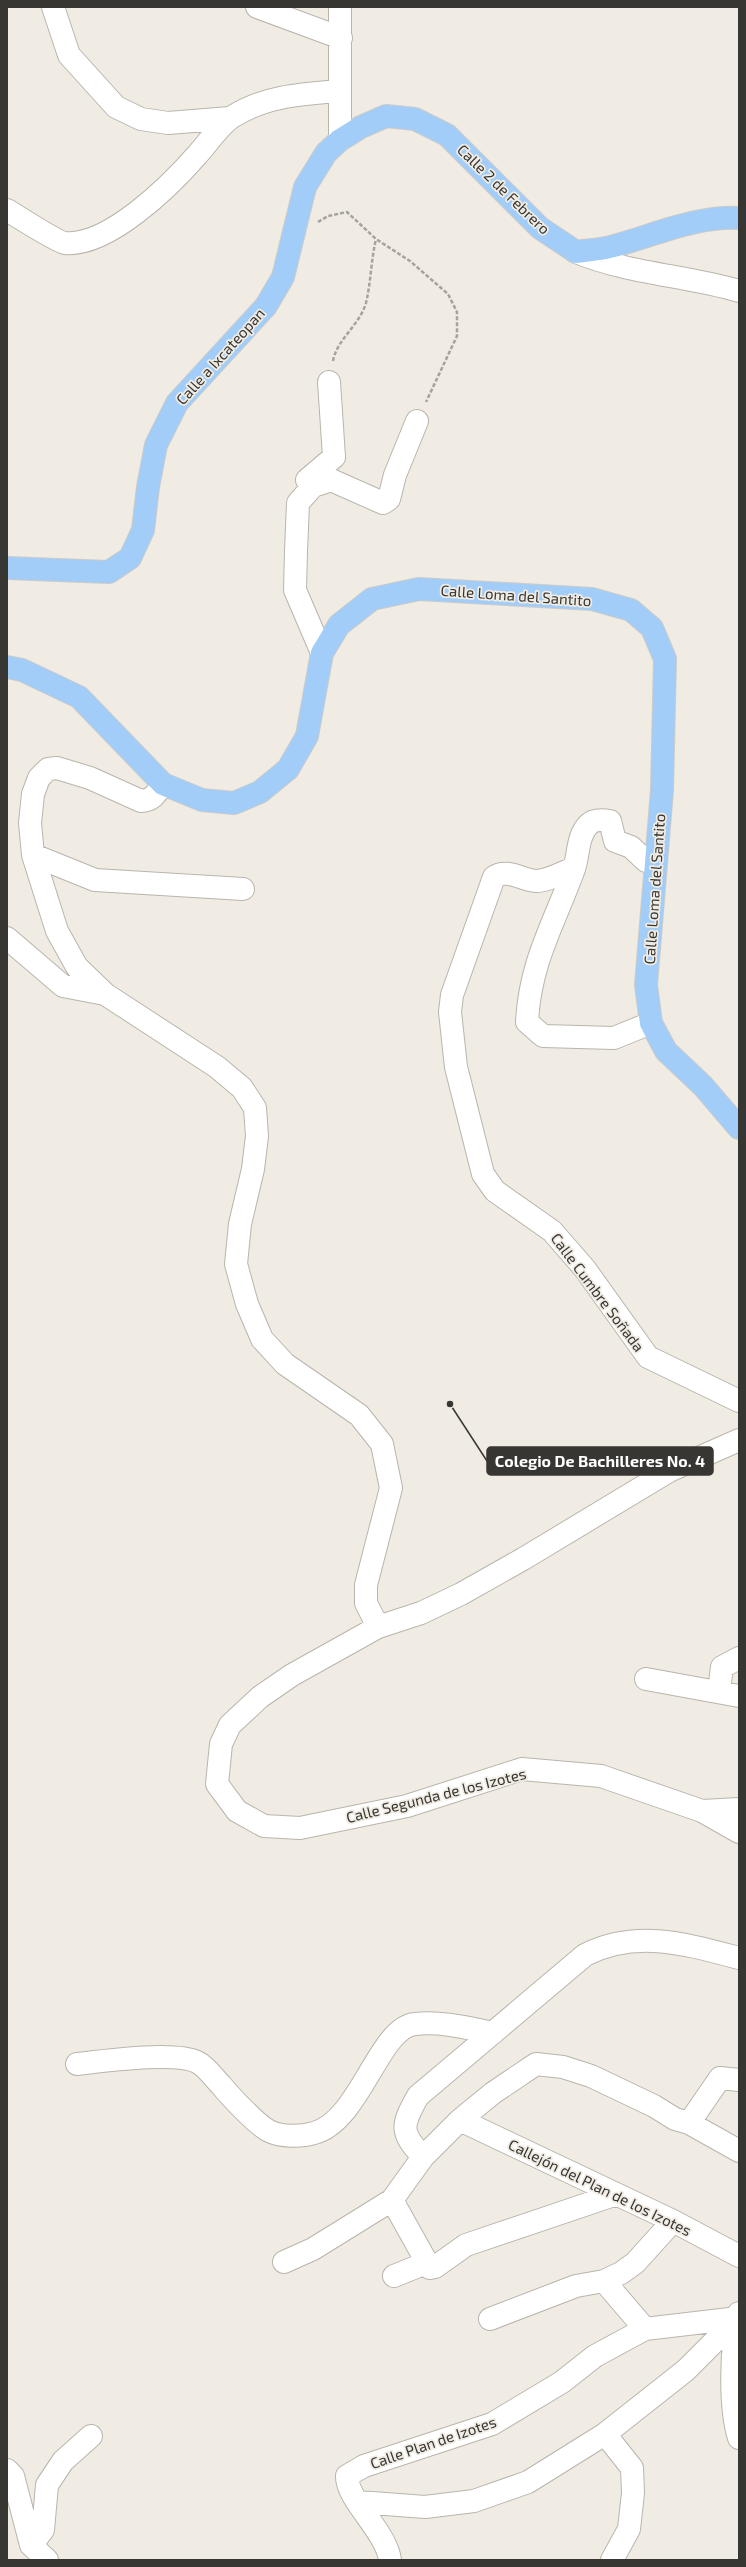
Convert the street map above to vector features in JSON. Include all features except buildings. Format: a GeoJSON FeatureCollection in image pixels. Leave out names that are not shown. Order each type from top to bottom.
{"type":"FeatureCollection","features":[{"type":"Feature","properties":{"kind":"main road","name":"Calle 2 de Febrero"},"geometry":{"type":"LineString","coordinates":[[333,146],[386,116],[415,119],[448,135],[540,228],[576,252]]}},
{"type":"Feature","properties":{"kind":"main road","name":"Calle a Ixcateopan"},"geometry":{"type":"LineString","coordinates":[[7,568],[109,572],[130,558],[143,530],[148,487],[156,445],[177,403],[266,306],[283,277],[305,186],[333,146]]}},
{"type":"Feature","properties":{"kind":"main road"},"geometry":{"type":"LineString","coordinates":[[576,252],[608,247],[683,225],[719,217],[739,218]]}},
{"type":"Feature","properties":{"kind":"main road","name":"Calle Loma del Santito"},"geometry":{"type":"LineString","coordinates":[[7,667],[22,670],[79,697],[163,784],[202,800],[234,803],[260,792],[288,769],[307,736],[322,653],[339,625],[372,599],[419,589],[592,599],[631,610],[652,628],[665,660],[662,790],[646,985],[651,1023],[666,1052],[703,1086],[739,1128]]}},
{"type":"Feature","properties":{"kind":"street"},"geometry":{"type":"LineString","coordinates":[[53,7],[69,55],[116,107],[141,119],[168,123],[230,118]]}},
{"type":"Feature","properties":{"kind":"street"},"geometry":{"type":"LineString","coordinates":[[257,7],[341,38]]}},
{"type":"Feature","properties":{"kind":"street"},"geometry":{"type":"LineString","coordinates":[[333,146],[339,91],[341,38],[340,7]]}},
{"type":"Feature","properties":{"kind":"street"},"geometry":{"type":"LineString","coordinates":[[7,210],[64,243],[91,240],[131,216],[172,184],[230,118],[252,106],[280,96],[339,91]]}},
{"type":"Feature","properties":{"kind":"street"},"geometry":{"type":"LineString","coordinates":[[576,252],[618,268],[718,285],[739,291]]}},
{"type":"Feature","properties":{"kind":"street"},"geometry":{"type":"LineString","coordinates":[[314,486],[307,480],[334,457],[329,382]]}},
{"type":"Feature","properties":{"kind":"street"},"geometry":{"type":"LineString","coordinates":[[322,653],[295,590],[298,503],[314,486],[330,480],[383,503],[389,499],[395,475],[417,421]]}},
{"type":"Feature","properties":{"kind":"street"},"geometry":{"type":"LineString","coordinates":[[163,784],[154,796],[148,800],[140,801],[90,778],[57,768],[48,769],[39,778],[33,794],[30,823],[34,855],[57,931],[77,967],[105,994],[217,1067],[242,1088],[255,1108],[257,1136],[253,1169],[240,1224],[236,1264],[248,1304],[262,1339],[285,1364],[359,1415],[382,1444],[391,1488],[366,1585],[366,1603],[378,1627],[421,1613],[461,1594],[523,1559],[669,1471],[739,1440]]}},
{"type":"Feature","properties":{"kind":"street"},"geometry":{"type":"LineString","coordinates":[[651,1023],[614,1038],[543,1036],[527,1022],[528,993],[538,957],[574,868],[581,838],[589,824],[595,821],[610,821],[616,841],[631,847],[646,861],[655,862]]}},
{"type":"Feature","properties":{"kind":"street"},"geometry":{"type":"LineString","coordinates":[[34,855],[95,880],[243,889]]}},
{"type":"Feature","properties":{"kind":"street","name":"Calle Cumbre Soñada"},"geometry":{"type":"LineString","coordinates":[[574,868],[541,881],[506,873],[499,873],[494,877],[452,995],[451,1028],[456,1067],[483,1174],[496,1191],[552,1231],[585,1269],[648,1357],[739,1401]]}},
{"type":"Feature","properties":{"kind":"street"},"geometry":{"type":"LineString","coordinates":[[7,938],[63,986],[105,994]]}},
{"type":"Feature","properties":{"kind":"street","name":"Calle Segunda de los Izotes"},"geometry":{"type":"LineString","coordinates":[[378,1627],[292,1675],[260,1697],[230,1725],[221,1744],[217,1784],[237,1811],[264,1826],[300,1828],[407,1806],[522,1769],[601,1776],[702,1811],[739,1832]]}},
{"type":"Feature","properties":{"kind":"street"},"geometry":{"type":"LineString","coordinates":[[646,1679],[729,1693],[722,1667],[739,1658]]}},
{"type":"Feature","properties":{"kind":"street"},"geometry":{"type":"LineString","coordinates":[[702,1811],[739,1809]]}},
{"type":"Feature","properties":{"kind":"street"},"geometry":{"type":"LineString","coordinates":[[424,2157],[407,2140],[405,2129],[408,2114],[418,2096],[585,1954],[602,1946],[631,1939],[670,1942],[739,1958]]}},
{"type":"Feature","properties":{"kind":"street"},"geometry":{"type":"LineString","coordinates":[[77,2064],[124,2058],[188,2059],[198,2062],[228,2094],[269,2131],[292,2136],[314,2133],[334,2122],[346,2110],[399,2030],[414,2024],[447,2024],[493,2033]]}},
{"type":"Feature","properties":{"kind":"street"},"geometry":{"type":"LineString","coordinates":[[284,2262],[313,2248],[392,2200],[424,2157],[460,2120],[493,2093],[536,2064],[548,2064],[590,2076],[654,2106],[674,2119],[689,2122],[739,2151]]}},
{"type":"Feature","properties":{"kind":"street"},"geometry":{"type":"LineString","coordinates":[[689,2122],[720,2078],[734,2079]]}},
{"type":"Feature","properties":{"kind":"street","name":"Callejón del Plan de los Izotes"},"geometry":{"type":"LineString","coordinates":[[460,2120],[614,2195],[672,2221],[739,2256]]}},
{"type":"Feature","properties":{"kind":"street"},"geometry":{"type":"LineString","coordinates":[[394,2276],[428,2266],[435,2267],[466,2246],[614,2195]]}},
{"type":"Feature","properties":{"kind":"street"},"geometry":{"type":"LineString","coordinates":[[392,2200],[428,2266]]}},
{"type":"Feature","properties":{"kind":"street"},"geometry":{"type":"LineString","coordinates":[[490,2319],[576,2286],[604,2281],[635,2263],[672,2221]]}},
{"type":"Feature","properties":{"kind":"street"},"geometry":{"type":"LineString","coordinates":[[604,2281],[645,2329],[738,2315]]}},
{"type":"Feature","properties":{"kind":"street"},"geometry":{"type":"LineString","coordinates":[[359,2502],[425,2507],[474,2501],[528,2482],[605,2434],[686,2370],[738,2315]]}},
{"type":"Feature","properties":{"kind":"street"},"geometry":{"type":"LineString","coordinates":[[738,2315],[732,2378],[734,2425],[739,2438]]}},
{"type":"Feature","properties":{"kind":"street","name":"Calle Plan de Izotes"},"geometry":{"type":"LineString","coordinates":[[359,2502],[347,2485],[347,2476],[364,2466],[492,2424],[562,2382],[595,2356],[645,2329]]}},
{"type":"Feature","properties":{"kind":"street"},"geometry":{"type":"LineString","coordinates":[[605,2434],[632,2468],[633,2492],[629,2529],[612,2560]]}},
{"type":"Feature","properties":{"kind":"street"},"geometry":{"type":"LineString","coordinates":[[39,2553],[43,2530],[47,2485],[63,2461],[90,2436]]}},
{"type":"Feature","properties":{"kind":"street"},"geometry":{"type":"LineString","coordinates":[[10,2473],[39,2553]]}},
{"type":"Feature","properties":{"kind":"street"},"geometry":{"type":"LineString","coordinates":[[359,2502],[386,2544],[390,2560]]}},
{"type":"Feature","properties":{"kind":"path"},"geometry":{"type":"LineString","coordinates":[[293,235],[328,216],[347,212],[376,239],[410,261],[448,294],[458,312],[457,336],[443,369],[417,421]]}},
{"type":"Feature","properties":{"kind":"path"},"geometry":{"type":"LineString","coordinates":[[329,382],[335,350],[357,321],[366,303],[370,261],[376,239]]}},
{"type":"Feature","properties":{"kind":"place","name":"Colegio De Bachilleres No. 4"},"geometry":{"type":"Point","coordinates":[450,1404]}}]}
